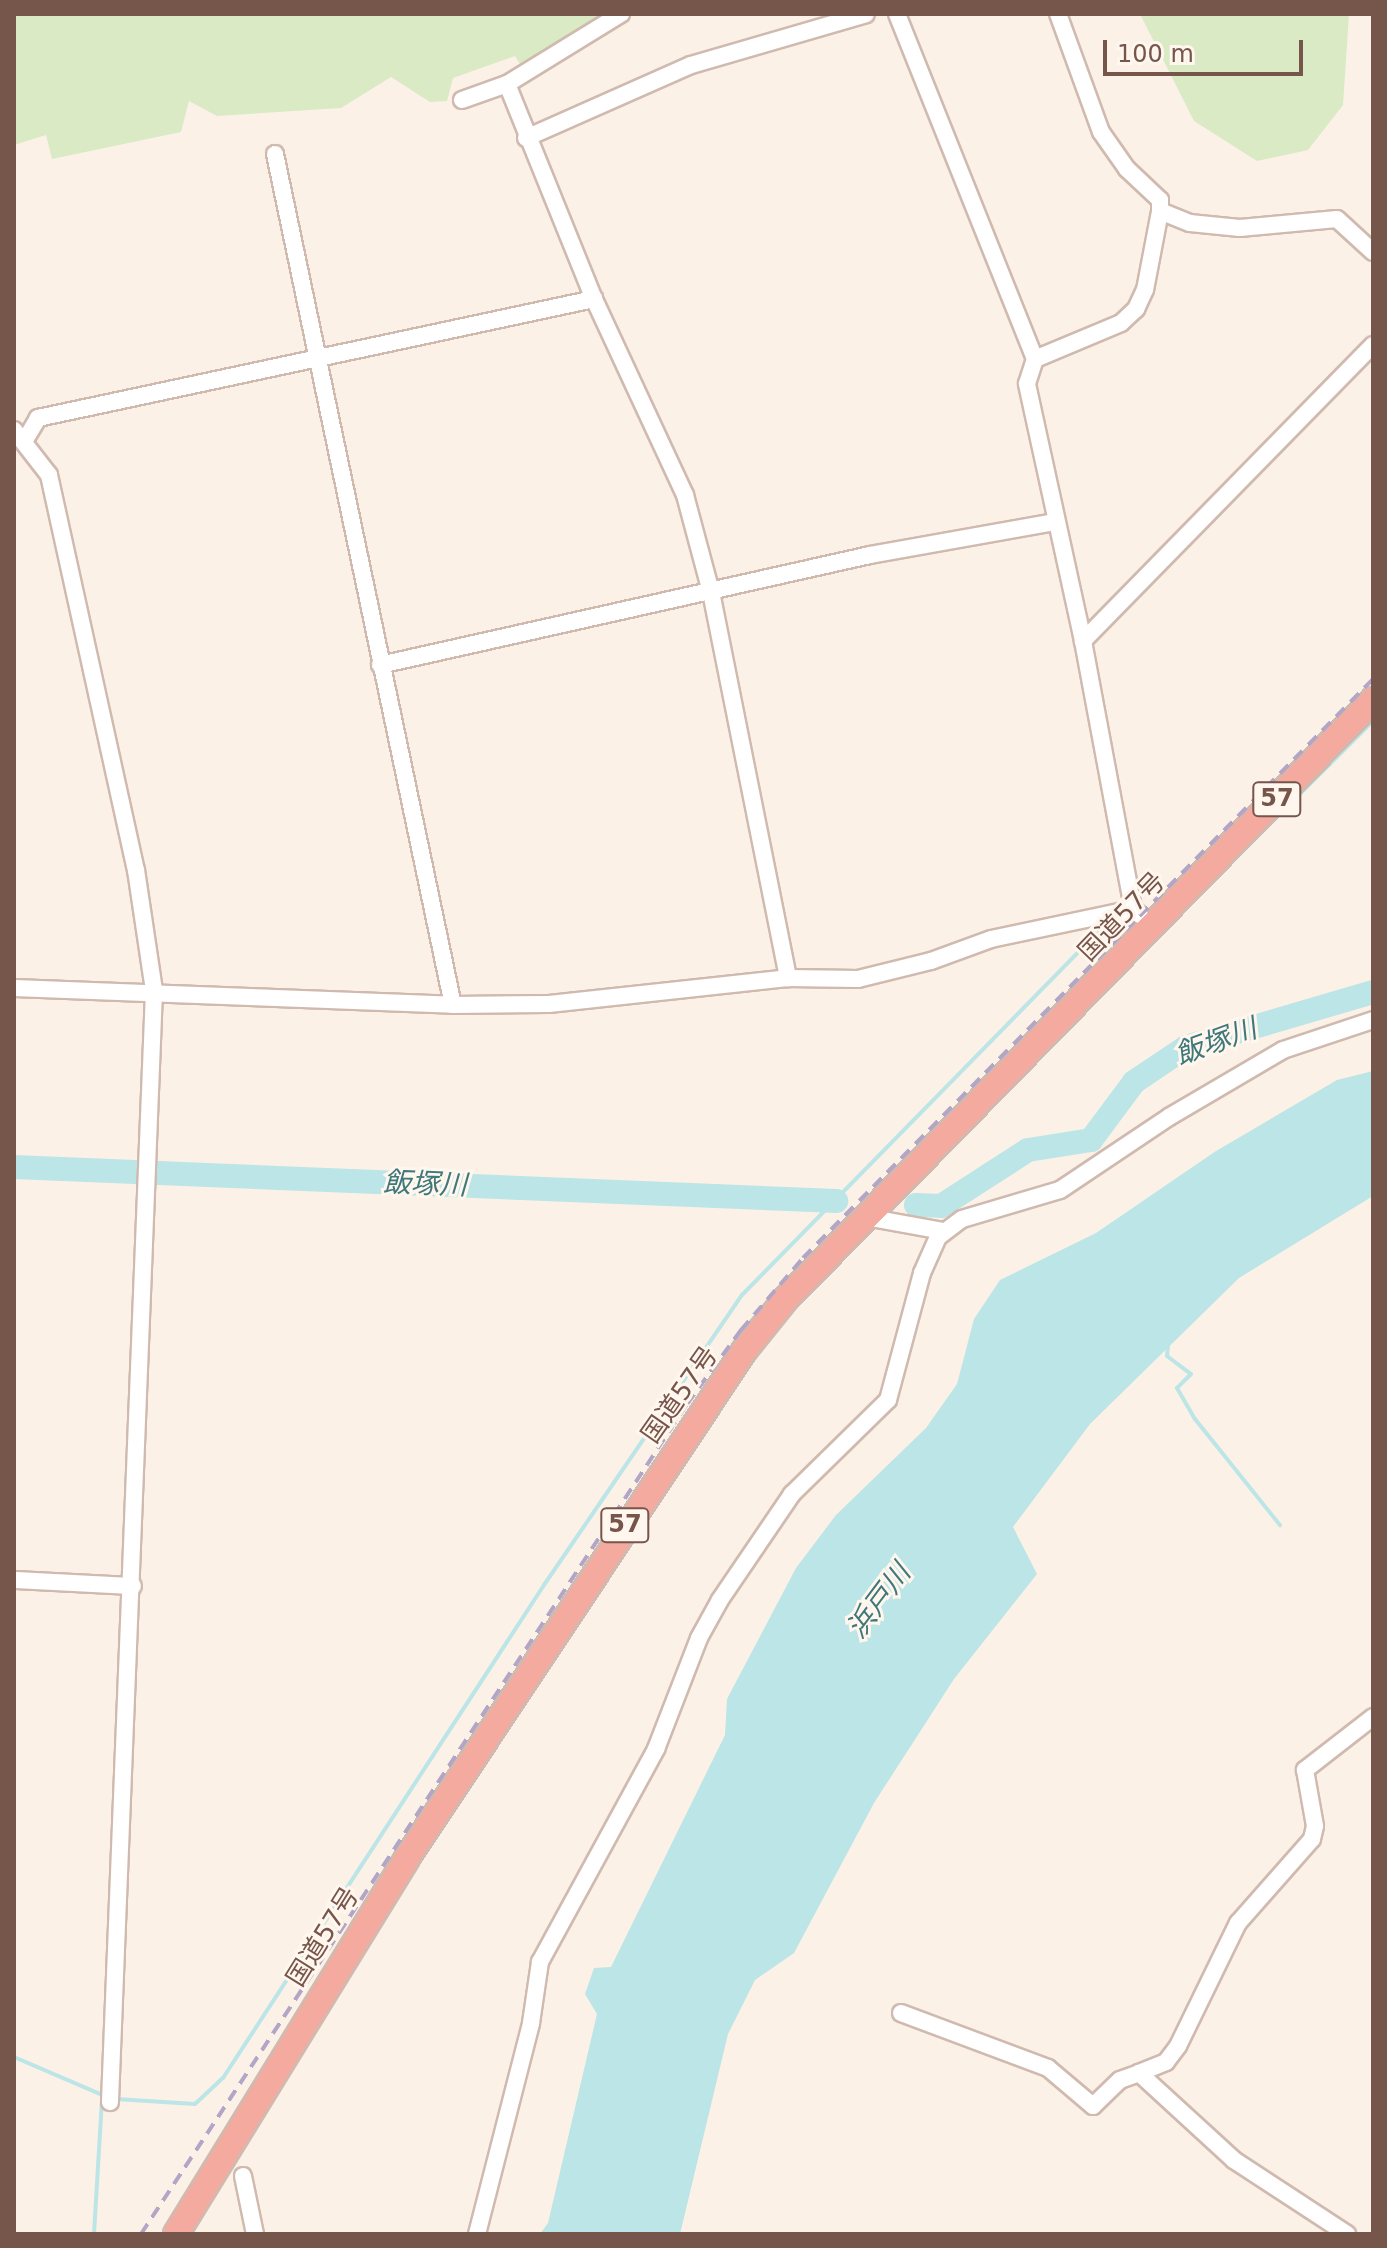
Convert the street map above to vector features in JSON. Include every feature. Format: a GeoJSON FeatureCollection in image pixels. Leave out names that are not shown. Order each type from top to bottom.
{"type":"FeatureCollection","features":[{"type":"Feature","properties":{"kind":"highway","name":"国道57号"},"geometry":{"type":"LineString","coordinates":[[176,2234],[407,1858],[704,1408],[785,1300],[1373,700]]}},
{"type":"Feature","properties":{"kind":"street"},"geometry":{"type":"LineString","coordinates":[[462,100],[507,84],[621,14]]}},
{"type":"Feature","properties":{"kind":"street"},"geometry":{"type":"LineString","coordinates":[[526,138],[691,65],[866,14]]}},
{"type":"Feature","properties":{"kind":"street"},"geometry":{"type":"LineString","coordinates":[[897,14],[1035,359],[1027,384],[1083,641],[1133,909],[1153,926]]}},
{"type":"Feature","properties":{"kind":"street"},"geometry":{"type":"LineString","coordinates":[[1035,359],[1121,323],[1136,309],[1145,290],[1160,211],[1160,200],[1127,169],[1101,132],[1058,14]]}},
{"type":"Feature","properties":{"kind":"street"},"geometry":{"type":"LineString","coordinates":[[507,84],[526,138],[594,299],[685,495],[711,592],[788,978]]}},
{"type":"Feature","properties":{"kind":"street"},"geometry":{"type":"LineString","coordinates":[[275,154],[453,1005]]}},
{"type":"Feature","properties":{"kind":"street"},"geometry":{"type":"LineString","coordinates":[[1160,211],[1190,223],[1240,228],[1337,219],[1373,252]]}},
{"type":"Feature","properties":{"kind":"street"},"geometry":{"type":"LineString","coordinates":[[111,2097],[150,1182],[154,991],[136,870],[49,475],[19,435],[38,418],[594,299]]}},
{"type":"Feature","properties":{"kind":"street"},"geometry":{"type":"LineString","coordinates":[[1083,641],[1373,345]]}},
{"type":"Feature","properties":{"kind":"street"},"geometry":{"type":"LineString","coordinates":[[380,665],[870,555],[1056,522]]}},
{"type":"Feature","properties":{"kind":"street"},"geometry":{"type":"LineString","coordinates":[[14,988],[154,991],[453,1005],[549,1004],[788,978],[858,979],[908,968],[991,939],[1133,909]]}},
{"type":"Feature","properties":{"kind":"street"},"geometry":{"type":"LineString","coordinates":[[477,2234],[531,2023],[540,1962],[656,1749],[699,1638],[720,1600],[792,1494],[888,1400],[922,1273],[943,1231],[962,1219],[1060,1190],[1169,1117],[1283,1050],[1373,1020]]}},
{"type":"Feature","properties":{"kind":"street"},"geometry":{"type":"LineString","coordinates":[[866,1217],[943,1231]]}},
{"type":"Feature","properties":{"kind":"street"},"geometry":{"type":"LineString","coordinates":[[14,1580],[133,1586]]}},
{"type":"Feature","properties":{"kind":"street"},"geometry":{"type":"LineString","coordinates":[[901,2013],[1048,2068],[1093,2106],[1120,2080],[1166,2062],[1178,2046],[1238,1923],[1312,1839],[1315,1826],[1305,1770],[1373,1717]]}},
{"type":"Feature","properties":{"kind":"street"},"geometry":{"type":"LineString","coordinates":[[1139,2073],[1234,2160],[1347,2234]]}},
{"type":"Feature","properties":{"kind":"street"},"geometry":{"type":"LineString","coordinates":[[243,2176],[255,2234]]}},
{"type":"Feature","properties":{"kind":"green space"},"geometry":{"type":"Polygon","coordinates":[[[14,14],[611,14],[523,69],[515,56],[453,78],[447,101],[430,102],[391,77],[341,108],[217,116],[189,101],[181,132],[52,159],[46,135],[14,145],[14,14]]]}},
{"type":"Feature","properties":{"kind":"green space"},"geometry":{"type":"Polygon","coordinates":[[[1140,14],[1349,14],[1343,105],[1308,150],[1257,161],[1194,121],[1140,14]]]}},
{"type":"Feature","properties":{"kind":"water","name":"浜戸川"},"geometry":{"type":"Polygon","coordinates":[[[1373,1071],[1373,1196],[1239,1278],[1090,1424],[1013,1527],[1037,1574],[954,1679],[874,1803],[794,1953],[755,1980],[728,2034],[680,2234],[540,2234],[548,2223],[597,2014],[585,1994],[594,1968],[611,1967],[725,1735],[727,1699],[796,1568],[836,1515],[926,1428],[957,1384],[974,1319],[1000,1280],[1096,1233],[1216,1151],[1337,1080],[1373,1071]]]}},
{"type":"Feature","properties":{"kind":"waterway"},"geometry":{"type":"LineString","coordinates":[[1203,891],[1373,721]]}},
{"type":"Feature","properties":{"kind":"waterway"},"geometry":{"type":"LineString","coordinates":[[116,2099],[195,2104],[223,2078],[544,1585],[742,1295],[1103,927]]}},
{"type":"Feature","properties":{"kind":"waterway","name":"飯塚川"},"geometry":{"type":"LineString","coordinates":[[916,1205],[941,1206],[1028,1150],[1091,1140],[1134,1082],[1186,1047],[1373,992]]}},
{"type":"Feature","properties":{"kind":"waterway","name":"飯塚川"},"geometry":{"type":"LineString","coordinates":[[14,1167],[836,1201]]}},
{"type":"Feature","properties":{"kind":"waterway"},"geometry":{"type":"LineString","coordinates":[[1168,1345],[1167,1356],[1191,1374],[1177,1388],[1195,1419],[1280,1525]]}},
{"type":"Feature","properties":{"kind":"waterway"},"geometry":{"type":"LineString","coordinates":[[14,2057],[107,2097]]}},
{"type":"Feature","properties":{"kind":"waterway"},"geometry":{"type":"LineString","coordinates":[[94,2234],[102,2098]]}},
{"type":"Feature","properties":{"kind":"railway"},"geometry":{"type":"LineString","coordinates":[[141,2234],[687,1404],[741,1330],[803,1258],[1373,679]]}}]}
